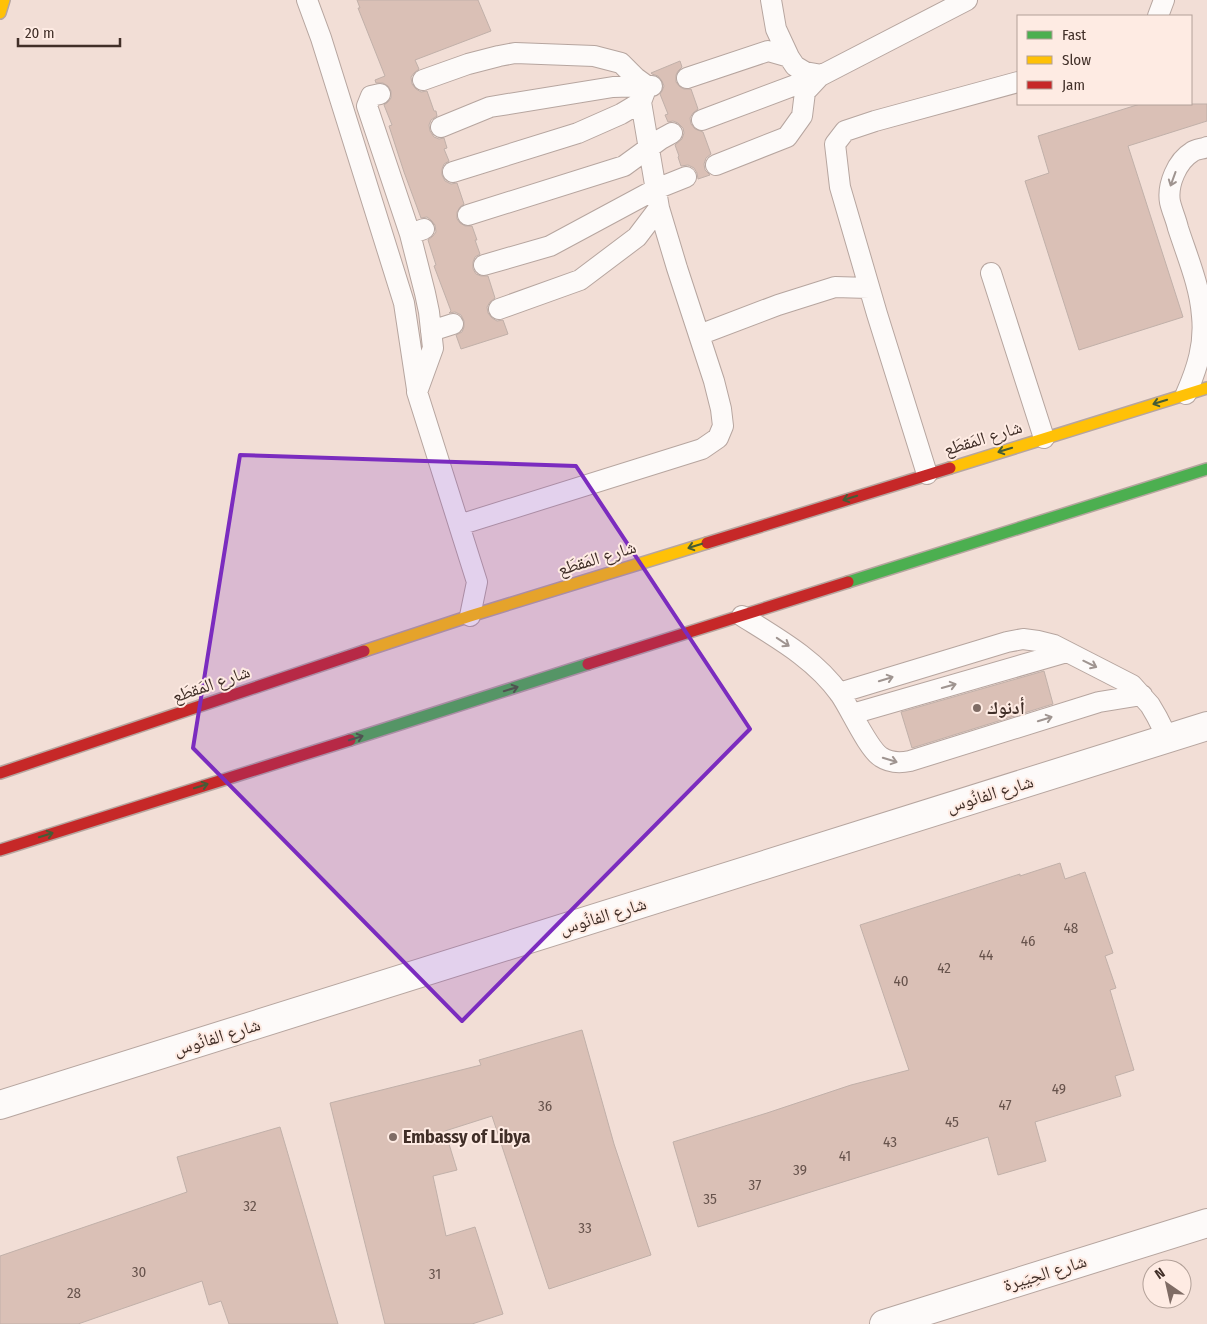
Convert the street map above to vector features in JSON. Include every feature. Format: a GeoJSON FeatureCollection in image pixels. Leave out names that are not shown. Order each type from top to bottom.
{"type":"FeatureCollection","features":[{"type":"Feature","properties":{"kind":"main road"},"geometry":{"type":"LineString","coordinates":[[0,13],[4,0]]}},
{"type":"Feature","properties":{"kind":"main road","name":"شارع المَقطَع"},"geometry":{"type":"LineString","coordinates":[[0,773],[470,616],[1207,388]]}},
{"type":"Feature","properties":{"kind":"main road"},"geometry":{"type":"LineString","coordinates":[[0,850],[1207,469]]}},
{"type":"Feature","properties":{"kind":"street","name":"شارع الفانُوس"},"geometry":{"type":"LineString","coordinates":[[0,1106],[1207,726]]}},
{"type":"Feature","properties":{"kind":"street","name":"شارع الحِيَيرة"},"geometry":{"type":"LineString","coordinates":[[884,1324],[1207,1223]]}},
{"type":"Feature","properties":{"kind":"lane"},"geometry":{"type":"LineString","coordinates":[[307,0],[321,38],[404,303],[417,392],[477,582],[470,616]]}},
{"type":"Feature","properties":{"kind":"lane"},"geometry":{"type":"LineString","coordinates":[[771,0],[776,29],[795,66],[805,72],[822,75]]}},
{"type":"Feature","properties":{"kind":"lane"},"geometry":{"type":"LineString","coordinates":[[702,120],[822,75],[966,0]]}},
{"type":"Feature","properties":{"kind":"lane"},"geometry":{"type":"LineString","coordinates":[[1158,15],[1164,0]]}},
{"type":"Feature","properties":{"kind":"lane"},"geometry":{"type":"LineString","coordinates":[[687,78],[768,51],[789,57]]}},
{"type":"Feature","properties":{"kind":"lane"},"geometry":{"type":"LineString","coordinates":[[423,80],[468,64],[515,53],[594,56],[621,63],[648,91],[648,148],[658,199],[677,268],[714,381],[723,426],[718,438],[702,449],[459,525]]}},
{"type":"Feature","properties":{"kind":"lane"},"geometry":{"type":"LineString","coordinates":[[716,165],[787,137],[802,116],[805,92],[822,75]]}},
{"type":"Feature","properties":{"kind":"lane"},"geometry":{"type":"LineString","coordinates":[[927,474],[869,288],[840,187],[835,144],[845,131],[1017,82]]}},
{"type":"Feature","properties":{"kind":"lane"},"geometry":{"type":"LineString","coordinates":[[441,127],[490,107],[603,89],[648,91]]}},
{"type":"Feature","properties":{"kind":"lane"},"geometry":{"type":"LineString","coordinates":[[453,172],[578,132],[621,114],[648,91]]}},
{"type":"Feature","properties":{"kind":"lane"},"geometry":{"type":"LineString","coordinates":[[380,94],[371,96],[367,106],[389,148],[417,232],[433,289],[431,331],[434,348],[417,392]]}},
{"type":"Feature","properties":{"kind":"lane"},"geometry":{"type":"LineString","coordinates":[[468,215],[624,166],[672,133]]}},
{"type":"Feature","properties":{"kind":"lane"},"geometry":{"type":"LineString","coordinates":[[1186,394],[1200,356],[1203,336],[1199,297],[1200,275],[1170,201],[1170,187],[1174,174],[1181,162],[1192,152],[1207,147]]}},
{"type":"Feature","properties":{"kind":"lane"},"geometry":{"type":"LineString","coordinates":[[484,265],[550,246],[658,199],[686,178]]}},
{"type":"Feature","properties":{"kind":"lane"},"geometry":{"type":"LineString","coordinates":[[499,310],[580,280],[637,238],[658,199]]}},
{"type":"Feature","properties":{"kind":"lane"},"geometry":{"type":"LineString","coordinates":[[991,273],[1044,438]]}},
{"type":"Feature","properties":{"kind":"lane"},"geometry":{"type":"LineString","coordinates":[[699,335],[835,287],[869,288]]}},
{"type":"Feature","properties":{"kind":"lane"},"geometry":{"type":"LineString","coordinates":[[431,331],[453,324]]}},
{"type":"Feature","properties":{"kind":"lane"},"geometry":{"type":"LineString","coordinates":[[742,616],[784,642],[813,665],[839,693],[872,748],[880,756],[900,763],[1099,702],[1142,695]]}},
{"type":"Feature","properties":{"kind":"lane"},"geometry":{"type":"LineString","coordinates":[[839,693],[1007,642],[1022,640],[1038,641],[1054,645],[1132,685],[1142,695],[1157,717],[1168,738]]}},
{"type":"Feature","properties":{"kind":"lane"},"geometry":{"type":"LineString","coordinates":[[852,714],[1067,652]]}},
{"type":"Feature","properties":{"kind":"highlighted area"},"geometry":{"type":"Polygon","coordinates":[[[240,455],[576,466],[750,729],[462,1021],[193,748],[240,455]]]}},
{"type":"Feature","properties":{"kind":"building"},"geometry":{"type":"Polygon","coordinates":[[[357,0],[478,0],[491,31],[415,60],[419,69],[411,77],[412,84],[416,89],[421,92],[427,91],[434,111],[436,111],[437,116],[431,120],[429,125],[430,131],[434,137],[444,138],[447,148],[444,149],[449,161],[444,164],[442,175],[445,181],[451,184],[457,183],[464,204],[457,212],[457,219],[465,226],[472,226],[480,254],[475,257],[473,269],[476,274],[488,276],[495,298],[487,307],[488,313],[497,321],[503,320],[508,334],[461,349],[456,335],[462,332],[464,321],[461,315],[455,312],[449,313],[451,311],[434,266],[436,265],[428,240],[436,232],[435,225],[427,217],[421,218],[404,172],[389,126],[392,125],[384,105],[391,98],[391,91],[383,83],[376,83],[375,80],[385,76],[358,8],[360,8],[357,0]]]}},
{"type":"Feature","properties":{"kind":"building"},"geometry":{"type":"Polygon","coordinates":[[[680,61],[682,67],[676,75],[676,82],[684,89],[691,89],[698,109],[690,118],[691,124],[695,129],[703,132],[711,154],[706,158],[704,164],[705,170],[710,175],[698,179],[694,168],[688,165],[681,166],[675,145],[682,139],[683,128],[673,121],[668,122],[665,115],[668,114],[660,94],[664,86],[658,76],[651,73],[680,61]]]}},
{"type":"Feature","properties":{"kind":"building"},"geometry":{"type":"Polygon","coordinates":[[[1207,104],[1207,121],[1128,146],[1183,317],[1079,350],[1025,181],[1049,173],[1038,136],[1137,105],[1207,104]]]}},
{"type":"Feature","properties":{"kind":"building","name":"أدنوك"},"geometry":{"type":"Polygon","coordinates":[[[1044,671],[1053,704],[912,748],[901,712],[1044,671]]]}},
{"type":"Feature","properties":{"kind":"building"},"geometry":{"type":"Polygon","coordinates":[[[1060,863],[1065,879],[1085,872],[1113,953],[1105,956],[1116,988],[1110,990],[1134,1070],[1115,1076],[1121,1096],[1035,1122],[1046,1161],[998,1175],[988,1137],[698,1227],[673,1142],[851,1085],[909,1070],[860,925],[1060,863]]]}},
{"type":"Feature","properties":{"kind":"building"},"geometry":{"type":"Polygon","coordinates":[[[582,1030],[614,1144],[651,1255],[549,1289],[492,1116],[445,1131],[457,1170],[433,1176],[446,1236],[475,1227],[503,1314],[472,1324],[385,1324],[330,1103],[481,1065],[479,1060],[582,1030]]]}},
{"type":"Feature","properties":{"kind":"building"},"geometry":{"type":"Polygon","coordinates":[[[280,1127],[338,1324],[229,1324],[221,1301],[209,1305],[202,1281],[78,1324],[0,1324],[0,1256],[187,1192],[177,1157],[280,1127]]]}},
{"type":"Feature","properties":{"kind":"traffic: fast"},"geometry":{"type":"LineString","coordinates":[[848,582],[1207,469]]}},
{"type":"Feature","properties":{"kind":"traffic: fast"},"geometry":{"type":"LineString","coordinates":[[350,740],[588,664]]}},
{"type":"Feature","properties":{"kind":"traffic: slow"},"geometry":{"type":"LineString","coordinates":[[0,13],[4,0]]}},
{"type":"Feature","properties":{"kind":"traffic: slow"},"geometry":{"type":"LineString","coordinates":[[950,468],[1207,388]]}},
{"type":"Feature","properties":{"kind":"traffic: slow"},"geometry":{"type":"LineString","coordinates":[[364,651],[470,616],[707,543]]}},
{"type":"Feature","properties":{"kind":"traffic: jam"},"geometry":{"type":"LineString","coordinates":[[707,543],[950,468]]}},
{"type":"Feature","properties":{"kind":"traffic: jam"},"geometry":{"type":"LineString","coordinates":[[588,664],[848,582]]}},
{"type":"Feature","properties":{"kind":"traffic: jam"},"geometry":{"type":"LineString","coordinates":[[0,773],[364,651]]}},
{"type":"Feature","properties":{"kind":"traffic: jam"},"geometry":{"type":"LineString","coordinates":[[0,850],[350,740]]}},
{"type":"Feature","properties":{"kind":"place","name":"أدنوك"},"geometry":{"type":"Point","coordinates":[977,708]}},
{"type":"Feature","properties":{"kind":"place","name":"Embassy of Libya"},"geometry":{"type":"Point","coordinates":[393,1137]}}]}
